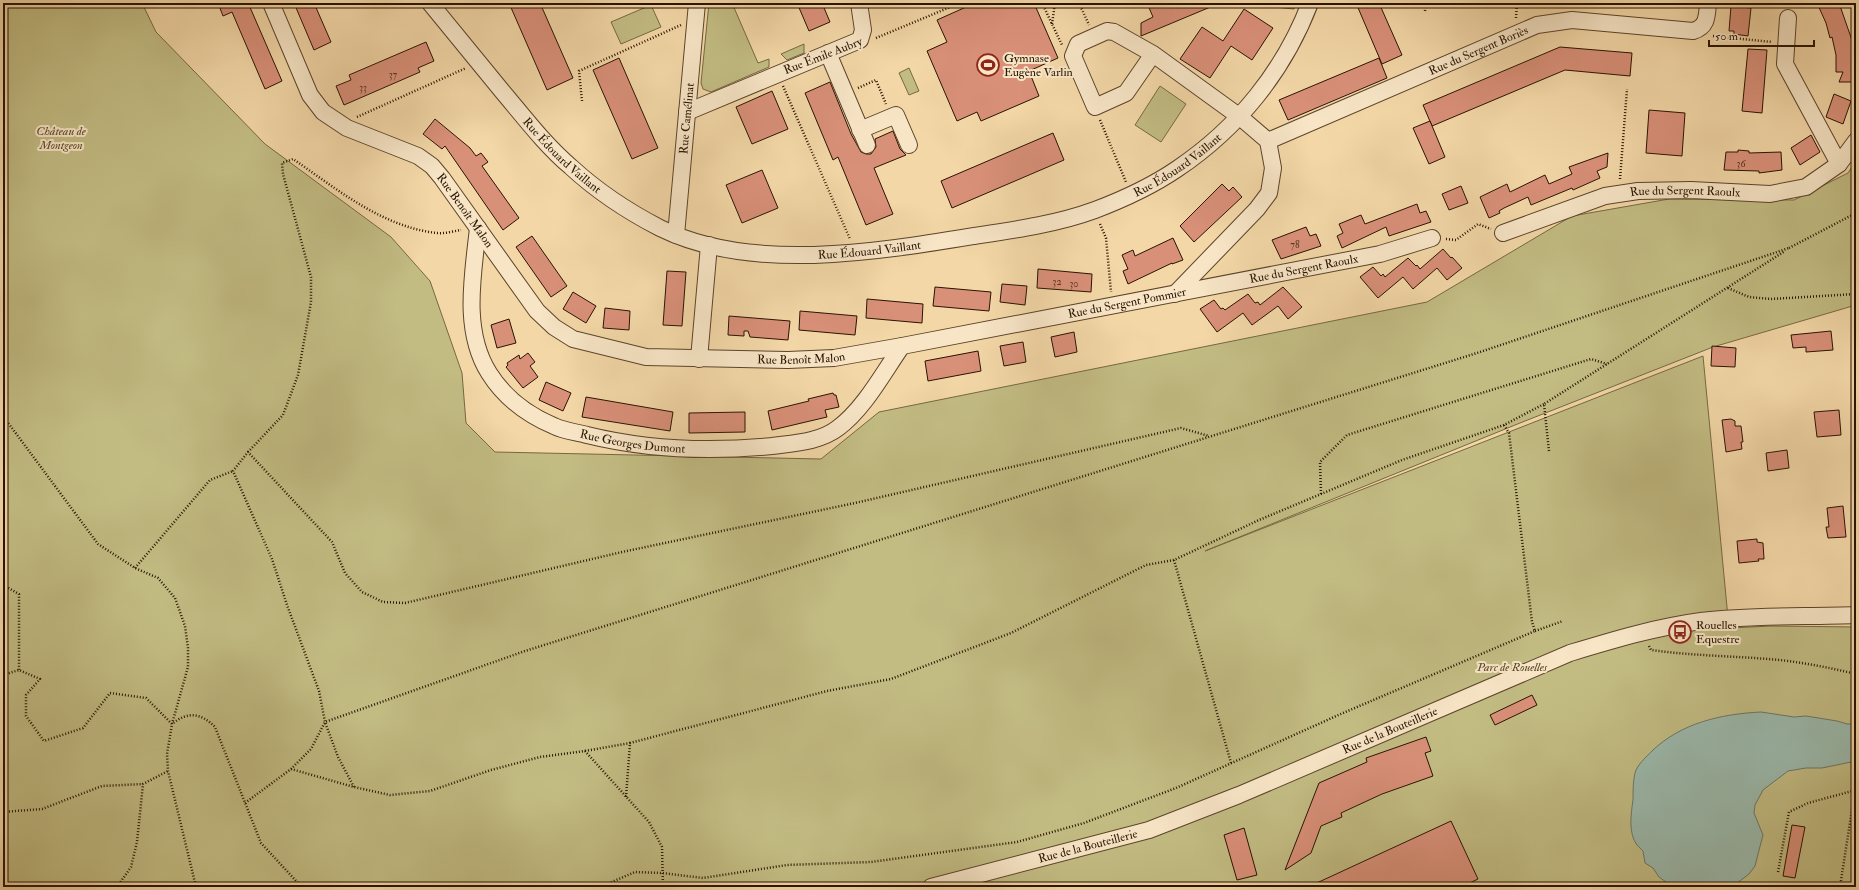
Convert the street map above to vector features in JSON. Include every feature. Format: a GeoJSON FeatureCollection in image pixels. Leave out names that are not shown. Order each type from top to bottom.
{"type":"FeatureCollection","features":[{"type":"Feature","properties":{"kind":"street","name":"Rue Benoît Malon"},"geometry":{"type":"LineString","coordinates":[[271,3],[310,95],[323,112],[347,128],[418,156],[432,166],[537,311],[554,327],[573,339],[646,356],[699,359],[788,360],[827,358],[902,346]]}},
{"type":"Feature","properties":{"kind":"street","name":"Rue Édouard Vaillant"},"geometry":{"type":"LineString","coordinates":[[430,3],[531,126],[571,168],[626,209],[676,235],[709,245],[752,253],[801,255],[855,252],[927,244],[1013,230],[1094,210],[1132,195],[1177,169],[1221,136],[1240,117],[1268,83],[1299,29],[1310,3]]}},
{"type":"Feature","properties":{"kind":"street"},"geometry":{"type":"LineString","coordinates":[[859,3],[863,30],[860,40]]}},
{"type":"Feature","properties":{"kind":"street"},"geometry":{"type":"LineString","coordinates":[[1706,32],[1708,3]]}},
{"type":"Feature","properties":{"kind":"street","name":"Rue Camélinat"},"geometry":{"type":"LineString","coordinates":[[676,235],[697,10]]}},
{"type":"Feature","properties":{"kind":"street"},"geometry":{"type":"LineString","coordinates":[[1788,18],[1785,64],[1839,164]]}},
{"type":"Feature","properties":{"kind":"street","name":"Rue du Sergent Boriès"},"geometry":{"type":"LineString","coordinates":[[1268,141],[1537,25],[1572,20],[1706,32]]}},
{"type":"Feature","properties":{"kind":"street"},"geometry":{"type":"LineString","coordinates":[[1153,54],[1126,93],[1095,107],[1073,56],[1078,44],[1107,31],[1114,32],[1153,54],[1240,117],[1268,141]]}},
{"type":"Feature","properties":{"kind":"street","name":"Rue Émile Aubry"},"geometry":{"type":"LineString","coordinates":[[687,112],[860,40]]}},
{"type":"Feature","properties":{"kind":"street"},"geometry":{"type":"LineString","coordinates":[[828,53],[867,145]]}},
{"type":"Feature","properties":{"kind":"street"},"geometry":{"type":"LineString","coordinates":[[860,130],[896,115],[909,145]]}},
{"type":"Feature","properties":{"kind":"street","name":"Rue du Sergent Pommier"},"geometry":{"type":"LineString","coordinates":[[902,346],[1175,294],[1257,209],[1268,192],[1273,168],[1268,141]]}},
{"type":"Feature","properties":{"kind":"street","name":"Rue du Sergent Raoulx"},"geometry":{"type":"LineString","coordinates":[[1503,233],[1605,196],[1638,191],[1691,190],[1770,194],[1806,187],[1839,164],[1856,141]]}},
{"type":"Feature","properties":{"kind":"street","name":"Rue Georges Dumont"},"geometry":{"type":"LineString","coordinates":[[478,228],[472,295],[473,326],[478,350],[489,373],[507,396],[531,415],[555,427],[608,440],[653,447],[694,450],[751,448],[815,439],[837,429],[855,413],[902,346]]}},
{"type":"Feature","properties":{"kind":"street","name":"Rue du Sergent Raoulx"},"geometry":{"type":"LineString","coordinates":[[1175,294],[1380,254],[1432,238]]}},
{"type":"Feature","properties":{"kind":"street"},"geometry":{"type":"LineString","coordinates":[[699,359],[709,245]]}},
{"type":"Feature","properties":{"kind":"street","name":"Rue de la Bouteillerie"},"geometry":{"type":"LineString","coordinates":[[931,887],[1149,830],[1239,795],[1570,653],[1643,631],[1700,621],[1750,617],[1856,615]]}},
{"type":"Feature","properties":{"kind":"path","name":"Rue Émile Aubry"},"geometry":{"type":"LineString","coordinates":[[860,40],[879,38],[960,3]]}},
{"type":"Feature","properties":{"kind":"path"},"geometry":{"type":"LineString","coordinates":[[1042,3],[1061,45],[1075,50]]}},
{"type":"Feature","properties":{"kind":"path"},"geometry":{"type":"LineString","coordinates":[[1052,26],[1055,3]]}},
{"type":"Feature","properties":{"kind":"path"},"geometry":{"type":"LineString","coordinates":[[1079,3],[1094,37]]}},
{"type":"Feature","properties":{"kind":"path"},"geometry":{"type":"LineString","coordinates":[[1425,11],[1426,3]]}},
{"type":"Feature","properties":{"kind":"path"},"geometry":{"type":"LineString","coordinates":[[582,101],[578,71],[697,10]]}},
{"type":"Feature","properties":{"kind":"path"},"geometry":{"type":"LineString","coordinates":[[1706,32],[1786,44]]}},
{"type":"Feature","properties":{"kind":"path"},"geometry":{"type":"LineString","coordinates":[[347,128],[360,115],[479,63]]}},
{"type":"Feature","properties":{"kind":"path"},"geometry":{"type":"LineString","coordinates":[[778,74],[855,252]]}},
{"type":"Feature","properties":{"kind":"path"},"geometry":{"type":"LineString","coordinates":[[845,93],[876,80],[891,117]]}},
{"type":"Feature","properties":{"kind":"path"},"geometry":{"type":"LineString","coordinates":[[1619,194],[1627,90]]}},
{"type":"Feature","properties":{"kind":"path"},"geometry":{"type":"LineString","coordinates":[[1095,107],[1132,195]]}},
{"type":"Feature","properties":{"kind":"path"},"geometry":{"type":"LineString","coordinates":[[135,568],[210,480],[233,471],[248,452],[283,415],[298,375],[311,302],[311,277],[283,174],[282,163],[293,159],[368,210],[401,226],[438,233],[478,228]]}},
{"type":"Feature","properties":{"kind":"path"},"geometry":{"type":"LineString","coordinates":[[1094,210],[1106,238],[1112,306]]}},
{"type":"Feature","properties":{"kind":"path"},"geometry":{"type":"LineString","coordinates":[[291,769],[354,787],[390,795],[430,791],[491,770],[540,757],[585,751],[630,742],[827,692],[891,679],[1011,633],[1146,565],[1174,560],[1259,520],[1402,460],[1504,425],[1544,404],[1789,248],[1856,213]]}},
{"type":"Feature","properties":{"kind":"path"},"geometry":{"type":"LineString","coordinates":[[1432,238],[1456,240],[1478,224],[1503,233]]}},
{"type":"Feature","properties":{"kind":"path"},"geometry":{"type":"LineString","coordinates":[[245,803],[291,769],[311,749],[325,722],[525,651],[1477,353],[1789,248]]}},
{"type":"Feature","properties":{"kind":"path"},"geometry":{"type":"LineString","coordinates":[[1728,288],[1749,297],[1771,299],[1856,294]]}},
{"type":"Feature","properties":{"kind":"path"},"geometry":{"type":"LineString","coordinates":[[1321,494],[1320,462],[1347,435],[1591,359],[1607,364]]}},
{"type":"Feature","properties":{"kind":"path"},"geometry":{"type":"LineString","coordinates":[[1544,404],[1549,451]]}},
{"type":"Feature","properties":{"kind":"path"},"geometry":{"type":"LineString","coordinates":[[3,416],[98,544],[135,568],[158,578],[175,598],[185,626],[188,648],[188,667],[172,724],[167,754],[168,771],[196,887]]}},
{"type":"Feature","properties":{"kind":"path"},"geometry":{"type":"LineString","coordinates":[[1504,425],[1509,433],[1532,622],[1535,631]]}},
{"type":"Feature","properties":{"kind":"path"},"geometry":{"type":"LineString","coordinates":[[248,452],[332,542],[345,573],[362,592],[383,602],[405,603],[622,552],[855,503],[1181,428],[1210,436]]}},
{"type":"Feature","properties":{"kind":"path"},"geometry":{"type":"LineString","coordinates":[[233,471],[272,559],[287,605],[320,691],[325,722],[338,757],[354,787]]}},
{"type":"Feature","properties":{"kind":"path"},"geometry":{"type":"LineString","coordinates":[[1174,560],[1231,763]]}},
{"type":"Feature","properties":{"kind":"path"},"geometry":{"type":"LineString","coordinates":[[3,585],[19,594],[19,670]]}},
{"type":"Feature","properties":{"kind":"path"},"geometry":{"type":"LineString","coordinates":[[600,887],[635,872],[662,872],[703,878],[787,865],[871,862],[1017,842],[1084,823],[1176,788],[1535,631],[1563,621]]}},
{"type":"Feature","properties":{"kind":"path"},"geometry":{"type":"LineString","coordinates":[[1643,631],[1646,642],[1651,650],[1685,654],[1781,660],[1825,666],[1856,674]]}},
{"type":"Feature","properties":{"kind":"path"},"geometry":{"type":"LineString","coordinates":[[3,675],[19,670],[40,679],[26,695],[26,716],[44,741],[83,728],[110,693],[146,698],[172,724]]}},
{"type":"Feature","properties":{"kind":"path"},"geometry":{"type":"LineString","coordinates":[[172,724],[180,718],[192,714],[207,718],[215,727],[261,843],[298,882],[306,887]]}},
{"type":"Feature","properties":{"kind":"path"},"geometry":{"type":"LineString","coordinates":[[626,797],[630,742]]}},
{"type":"Feature","properties":{"kind":"path"},"geometry":{"type":"LineString","coordinates":[[585,751],[649,822],[662,847],[663,887]]}},
{"type":"Feature","properties":{"kind":"path"},"geometry":{"type":"LineString","coordinates":[[3,812],[42,808],[102,786],[143,784],[168,771]]}},
{"type":"Feature","properties":{"kind":"path"},"geometry":{"type":"LineString","coordinates":[[117,887],[131,867],[137,842],[143,784]]}},
{"type":"Feature","properties":{"kind":"path"},"geometry":{"type":"LineString","coordinates":[[1778,872],[1789,812],[1808,803],[1856,790],[1840,887]]}},
{"type":"Feature","properties":{"kind":"green space"},"geometry":{"type":"Polygon","coordinates":[[[3,3],[142,3],[156,32],[265,144],[391,237],[430,281],[462,373],[466,423],[495,452],[821,459],[879,412],[1427,302],[1572,216],[1669,199],[1794,200],[1848,173],[1856,161],[1856,305],[1713,347],[1520,423],[1205,551],[1703,356],[1729,628],[1772,626],[1856,627],[1856,887],[3,887],[3,3]]]}},
{"type":"Feature","properties":{"kind":"green space"},"geometry":{"type":"Polygon","coordinates":[[[709,3],[732,3],[758,63],[769,59],[769,67],[711,92],[703,89],[701,83],[709,3]]]}},
{"type":"Feature","properties":{"kind":"green space"},"geometry":{"type":"Polygon","coordinates":[[[1234,3],[1296,3],[1294,9],[1234,3]]]}},
{"type":"Feature","properties":{"kind":"green space"},"geometry":{"type":"Polygon","coordinates":[[[651,5],[661,27],[621,44],[611,22],[651,5]]]}},
{"type":"Feature","properties":{"kind":"green space"},"geometry":{"type":"Polygon","coordinates":[[[804,44],[804,53],[787,60],[781,54],[804,44]]]}},
{"type":"Feature","properties":{"kind":"green space"},"geometry":{"type":"Polygon","coordinates":[[[909,68],[919,91],[909,95],[899,73],[909,68]]]}},
{"type":"Feature","properties":{"kind":"green space"},"geometry":{"type":"Polygon","coordinates":[[[1160,86],[1186,104],[1161,142],[1135,125],[1160,86]]]}},
{"type":"Feature","properties":{"kind":"shaded area"},"geometry":{"type":"Polygon","coordinates":[[[1761,712],[1794,717],[1806,716],[1847,724],[1856,724],[1856,761],[1822,768],[1806,768],[1788,771],[1763,790],[1755,805],[1754,813],[1763,835],[1755,866],[1749,874],[1732,887],[1673,887],[1659,877],[1653,868],[1645,863],[1643,851],[1637,845],[1632,835],[1631,817],[1636,770],[1652,751],[1663,741],[1676,733],[1702,722],[1717,718],[1761,712]]]}},
{"type":"Feature","properties":{"kind":"building"},"geometry":{"type":"Polygon","coordinates":[[[218,3],[253,3],[249,5],[282,81],[265,89],[232,12],[223,16],[218,3]]]}},
{"type":"Feature","properties":{"kind":"building"},"geometry":{"type":"Polygon","coordinates":[[[294,3],[314,3],[331,42],[314,50],[294,3]]]}},
{"type":"Feature","properties":{"kind":"building"},"geometry":{"type":"Polygon","coordinates":[[[509,3],[540,3],[573,78],[547,90],[509,3]]]}},
{"type":"Feature","properties":{"kind":"building"},"geometry":{"type":"Polygon","coordinates":[[[797,3],[822,3],[830,22],[809,31],[797,3]]]}},
{"type":"Feature","properties":{"kind":"building","name":"Gymnase Eugène Varlin"},"geometry":{"type":"Polygon","coordinates":[[[975,3],[1034,3],[1058,58],[1029,71],[1039,96],[981,121],[977,112],[957,121],[927,51],[947,42],[937,20],[975,3]]]}},
{"type":"Feature","properties":{"kind":"building"},"geometry":{"type":"Polygon","coordinates":[[[1147,3],[1220,3],[1141,36],[1141,23],[1153,17],[1147,3]]]}},
{"type":"Feature","properties":{"kind":"building"},"geometry":{"type":"Polygon","coordinates":[[[1356,3],[1379,3],[1402,55],[1382,64],[1356,3]]]}},
{"type":"Feature","properties":{"kind":"building"},"geometry":{"type":"Polygon","coordinates":[[[1817,3],[1839,3],[1854,46],[1855,44],[1856,82],[1839,82],[1843,72],[1836,72],[1836,55],[1832,37],[1830,38],[1826,23],[1817,3]]]}},
{"type":"Feature","properties":{"kind":"building"},"geometry":{"type":"Polygon","coordinates":[[[1731,6],[1751,8],[1748,36],[1734,34],[1734,31],[1729,31],[1731,6]]]}},
{"type":"Feature","properties":{"kind":"building"},"geometry":{"type":"Polygon","coordinates":[[[1244,9],[1273,28],[1252,60],[1231,46],[1210,78],[1180,59],[1202,27],[1223,41],[1244,9]]]}},
{"type":"Feature","properties":{"kind":"building"},"geometry":{"type":"Polygon","coordinates":[[[426,42],[434,61],[418,68],[420,72],[344,105],[336,86],[351,80],[349,75],[426,42]]]}},
{"type":"Feature","properties":{"kind":"building"},"geometry":{"type":"Polygon","coordinates":[[[1560,47],[1632,53],[1630,76],[1565,70],[1432,126],[1423,105],[1560,47]]]}},
{"type":"Feature","properties":{"kind":"building"},"geometry":{"type":"Polygon","coordinates":[[[1748,49],[1767,50],[1762,113],[1742,111],[1748,49]]]}},
{"type":"Feature","properties":{"kind":"building"},"geometry":{"type":"Polygon","coordinates":[[[619,58],[658,148],[632,159],[593,70],[619,58]]]}},
{"type":"Feature","properties":{"kind":"building"},"geometry":{"type":"Polygon","coordinates":[[[1379,58],[1387,78],[1288,120],[1279,100],[1379,58]]]}},
{"type":"Feature","properties":{"kind":"building"},"geometry":{"type":"Polygon","coordinates":[[[830,82],[851,134],[861,152],[871,154],[876,147],[875,139],[893,131],[900,149],[906,155],[874,168],[893,214],[866,225],[838,157],[833,160],[805,93],[830,82]]]}},
{"type":"Feature","properties":{"kind":"building"},"geometry":{"type":"Polygon","coordinates":[[[772,91],[788,129],[752,144],[736,107],[772,91]]]}},
{"type":"Feature","properties":{"kind":"building"},"geometry":{"type":"Polygon","coordinates":[[[1834,94],[1851,101],[1843,124],[1826,117],[1834,94]]]}},
{"type":"Feature","properties":{"kind":"building"},"geometry":{"type":"Polygon","coordinates":[[[1649,110],[1685,113],[1682,156],[1646,153],[1649,110]]]}},
{"type":"Feature","properties":{"kind":"building"},"geometry":{"type":"Polygon","coordinates":[[[435,119],[470,148],[476,156],[481,153],[488,162],[482,166],[519,218],[503,230],[445,146],[442,149],[423,134],[435,119]]]}},
{"type":"Feature","properties":{"kind":"building"},"geometry":{"type":"Polygon","coordinates":[[[1430,121],[1445,157],[1429,164],[1413,128],[1430,121]]]}},
{"type":"Feature","properties":{"kind":"building"},"geometry":{"type":"Polygon","coordinates":[[[1053,133],[1064,160],[952,208],[941,181],[1053,133]]]}},
{"type":"Feature","properties":{"kind":"building"},"geometry":{"type":"Polygon","coordinates":[[[1811,135],[1820,152],[1800,165],[1791,148],[1811,135]]]}},
{"type":"Feature","properties":{"kind":"building"},"geometry":{"type":"Polygon","coordinates":[[[1738,150],[1749,151],[1749,153],[1781,152],[1782,170],[1759,173],[1759,171],[1724,170],[1726,152],[1738,152],[1738,150]]]}},
{"type":"Feature","properties":{"kind":"building"},"geometry":{"type":"Polygon","coordinates":[[[1608,153],[1607,167],[1597,171],[1600,178],[1573,190],[1572,188],[1531,205],[1528,197],[1504,208],[1499,211],[1500,213],[1489,218],[1480,197],[1507,184],[1510,192],[1545,175],[1549,184],[1572,174],[1569,167],[1608,153]]]}},
{"type":"Feature","properties":{"kind":"building"},"geometry":{"type":"Polygon","coordinates":[[[762,170],[778,208],[742,223],[726,185],[762,170]]]}},
{"type":"Feature","properties":{"kind":"building"},"geometry":{"type":"Polygon","coordinates":[[[1222,184],[1229,191],[1233,187],[1242,197],[1194,242],[1180,226],[1222,184]]]}},
{"type":"Feature","properties":{"kind":"building"},"geometry":{"type":"Polygon","coordinates":[[[1461,186],[1468,203],[1449,210],[1442,194],[1461,186]]]}},
{"type":"Feature","properties":{"kind":"building"},"geometry":{"type":"Polygon","coordinates":[[[1417,204],[1420,213],[1426,211],[1431,222],[1389,236],[1386,227],[1342,248],[1337,236],[1343,233],[1339,224],[1361,215],[1365,224],[1417,204]]]}},
{"type":"Feature","properties":{"kind":"building"},"geometry":{"type":"Polygon","coordinates":[[[1306,227],[1310,236],[1316,234],[1321,246],[1281,259],[1272,240],[1306,227]]]}},
{"type":"Feature","properties":{"kind":"building"},"geometry":{"type":"Polygon","coordinates":[[[532,236],[567,286],[551,297],[516,247],[532,236]]]}},
{"type":"Feature","properties":{"kind":"building"},"geometry":{"type":"Polygon","coordinates":[[[1173,238],[1183,260],[1172,263],[1128,284],[1123,271],[1128,269],[1122,255],[1133,250],[1135,256],[1173,238]]]}},
{"type":"Feature","properties":{"kind":"building"},"geometry":{"type":"Polygon","coordinates":[[[1443,249],[1462,268],[1447,280],[1437,268],[1413,289],[1403,277],[1378,298],[1360,277],[1373,267],[1381,276],[1383,274],[1385,277],[1408,258],[1420,269],[1443,249]]]}},
{"type":"Feature","properties":{"kind":"building"},"geometry":{"type":"Polygon","coordinates":[[[1038,269],[1092,274],[1091,292],[1037,288],[1038,269]]]}},
{"type":"Feature","properties":{"kind":"building"},"geometry":{"type":"Polygon","coordinates":[[[667,271],[686,272],[682,326],[663,325],[667,271]]]}},
{"type":"Feature","properties":{"kind":"building"},"geometry":{"type":"Polygon","coordinates":[[[1002,284],[1027,286],[1025,305],[1000,302],[1002,284]]]}},
{"type":"Feature","properties":{"kind":"building"},"geometry":{"type":"Polygon","coordinates":[[[935,287],[991,292],[989,311],[933,306],[935,287]]]}},
{"type":"Feature","properties":{"kind":"building"},"geometry":{"type":"Polygon","coordinates":[[[1283,287],[1302,307],[1288,319],[1278,306],[1252,325],[1243,313],[1217,332],[1200,309],[1214,300],[1221,309],[1223,308],[1225,310],[1248,294],[1255,303],[1258,302],[1260,305],[1283,287]]]}},
{"type":"Feature","properties":{"kind":"building"},"geometry":{"type":"Polygon","coordinates":[[[573,292],[596,306],[586,323],[563,309],[573,292]]]}},
{"type":"Feature","properties":{"kind":"building"},"geometry":{"type":"Polygon","coordinates":[[[867,299],[923,304],[922,323],[866,318],[867,299]]]}},
{"type":"Feature","properties":{"kind":"building"},"geometry":{"type":"Polygon","coordinates":[[[605,308],[630,311],[629,330],[603,328],[605,308]]]}},
{"type":"Feature","properties":{"kind":"building"},"geometry":{"type":"Polygon","coordinates":[[[800,311],[857,316],[855,335],[799,330],[800,311]]]}},
{"type":"Feature","properties":{"kind":"building"},"geometry":{"type":"Polygon","coordinates":[[[729,316],[790,321],[788,340],[750,337],[748,331],[744,331],[744,336],[728,335],[729,316]]]}},
{"type":"Feature","properties":{"kind":"building"},"geometry":{"type":"Polygon","coordinates":[[[509,319],[516,343],[497,348],[491,325],[509,319]]]}},
{"type":"Feature","properties":{"kind":"building"},"geometry":{"type":"Polygon","coordinates":[[[1831,331],[1833,350],[1806,352],[1806,347],[1793,348],[1791,335],[1831,331]]]}},
{"type":"Feature","properties":{"kind":"building"},"geometry":{"type":"Polygon","coordinates":[[[1074,332],[1077,352],[1055,357],[1051,337],[1074,332]]]}},
{"type":"Feature","properties":{"kind":"building"},"geometry":{"type":"Polygon","coordinates":[[[1023,342],[1026,362],[1004,366],[1000,346],[1023,342]]]}},
{"type":"Feature","properties":{"kind":"building"},"geometry":{"type":"Polygon","coordinates":[[[1712,346],[1736,348],[1735,367],[1711,366],[1712,346]]]}},
{"type":"Feature","properties":{"kind":"building"},"geometry":{"type":"Polygon","coordinates":[[[978,351],[981,371],[928,381],[925,361],[978,351]]]}},
{"type":"Feature","properties":{"kind":"building"},"geometry":{"type":"Polygon","coordinates":[[[528,353],[535,362],[530,366],[538,377],[523,388],[506,367],[508,365],[507,363],[519,355],[520,359],[528,353]]]}},
{"type":"Feature","properties":{"kind":"building"},"geometry":{"type":"Polygon","coordinates":[[[546,382],[571,393],[563,411],[539,400],[546,382]]]}},
{"type":"Feature","properties":{"kind":"building"},"geometry":{"type":"Polygon","coordinates":[[[833,393],[836,395],[839,407],[825,410],[827,417],[772,430],[768,411],[809,401],[808,399],[833,393]]]}},
{"type":"Feature","properties":{"kind":"building"},"geometry":{"type":"Polygon","coordinates":[[[586,397],[673,412],[670,431],[582,417],[586,397]]]}},
{"type":"Feature","properties":{"kind":"building"},"geometry":{"type":"Polygon","coordinates":[[[1839,410],[1841,435],[1817,437],[1814,412],[1839,410]]]}},
{"type":"Feature","properties":{"kind":"building"},"geometry":{"type":"Polygon","coordinates":[[[745,412],[745,432],[689,433],[689,413],[745,412]]]}},
{"type":"Feature","properties":{"kind":"building"},"geometry":{"type":"Polygon","coordinates":[[[1731,419],[1735,421],[1735,426],[1741,426],[1743,442],[1741,442],[1742,449],[1726,452],[1722,420],[1731,419]]]}},
{"type":"Feature","properties":{"kind":"building"},"geometry":{"type":"Polygon","coordinates":[[[1787,450],[1789,468],[1768,471],[1766,453],[1787,450]]]}},
{"type":"Feature","properties":{"kind":"building"},"geometry":{"type":"Polygon","coordinates":[[[1843,506],[1846,537],[1828,538],[1826,527],[1829,527],[1827,508],[1843,506]]]}},
{"type":"Feature","properties":{"kind":"building"},"geometry":{"type":"Polygon","coordinates":[[[1757,539],[1757,542],[1763,543],[1764,559],[1739,563],[1737,541],[1757,539]]]}},
{"type":"Feature","properties":{"kind":"building"},"geometry":{"type":"Polygon","coordinates":[[[1532,695],[1537,705],[1495,725],[1490,715],[1532,695]]]}},
{"type":"Feature","properties":{"kind":"building"},"geometry":{"type":"Polygon","coordinates":[[[1426,737],[1431,751],[1425,753],[1433,776],[1382,794],[1341,813],[1342,817],[1321,826],[1311,853],[1285,870],[1319,783],[1367,762],[1366,758],[1426,737]]]}},
{"type":"Feature","properties":{"kind":"building"},"geometry":{"type":"Polygon","coordinates":[[[1451,821],[1478,879],[1461,887],[1308,887],[1451,821]]]}},
{"type":"Feature","properties":{"kind":"building"},"geometry":{"type":"Polygon","coordinates":[[[1792,825],[1805,827],[1795,878],[1783,876],[1792,825]]]}},
{"type":"Feature","properties":{"kind":"building"},"geometry":{"type":"Polygon","coordinates":[[[1244,828],[1257,875],[1237,880],[1224,835],[1244,828]]]}},
{"type":"Feature","properties":{"kind":"place","name":"Gymnase Eugène Varlin"},"geometry":{"type":"Point","coordinates":[988,65]}},
{"type":"Feature","properties":{"kind":"place","name":"Rouelles Equestre"},"geometry":{"type":"Point","coordinates":[1680,632]}},
{"type":"Feature","properties":{"kind":"park label","name":"Château de Montgeon"},"geometry":{"type":"Point","coordinates":[61,138]}},
{"type":"Feature","properties":{"kind":"park label","name":"Parc de Rouelles"},"geometry":{"type":"Point","coordinates":[1512,667]}}]}
